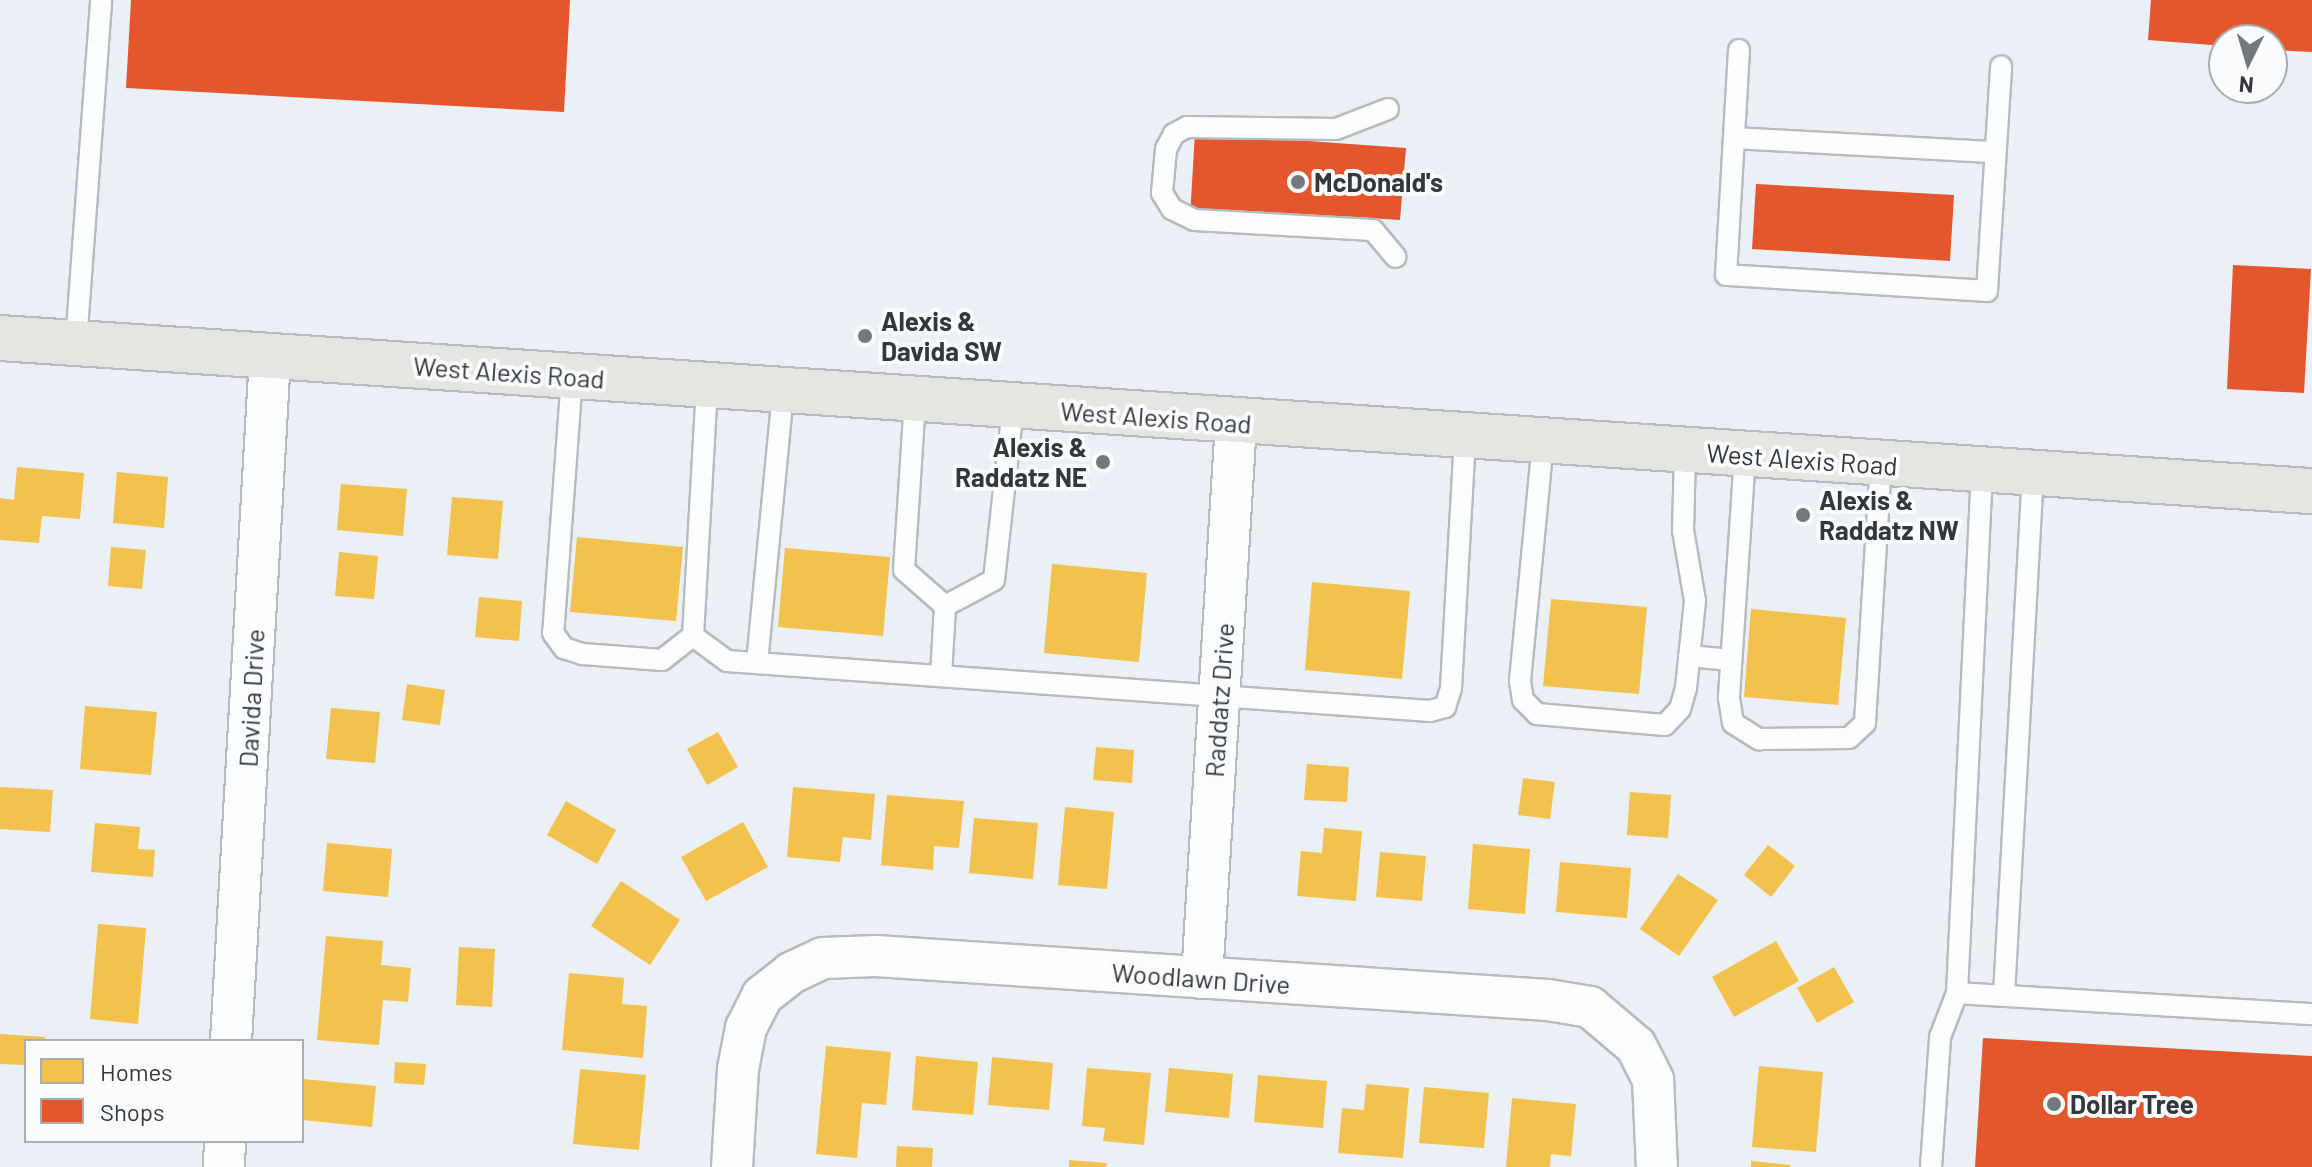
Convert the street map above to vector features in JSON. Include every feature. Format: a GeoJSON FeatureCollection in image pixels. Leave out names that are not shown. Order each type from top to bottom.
{"type":"FeatureCollection","features":[{"type":"Feature","properties":{"kind":"main road","name":"West Alexis Road"},"geometry":{"type":"LineString","coordinates":[[0,338],[2312,491]]}},
{"type":"Feature","properties":{"kind":"street","name":"Davida Drive"},"geometry":{"type":"LineString","coordinates":[[231,1039],[270,356]]}},
{"type":"Feature","properties":{"kind":"street","name":"Raddatz Drive"},"geometry":{"type":"LineString","coordinates":[[1202,978],[1236,422]]}},
{"type":"Feature","properties":{"kind":"street","name":"Woodlawn Drive"},"geometry":{"type":"LineString","coordinates":[[732,1167],[738,1069],[746,1028],[762,996],[791,973],[823,958],[863,957],[1548,1000],[1590,1007],[1636,1046],[1653,1080],[1657,1167]]}},
{"type":"Feature","properties":{"kind":"street"},"geometry":{"type":"LineString","coordinates":[[224,1167],[225,1143]]}},
{"type":"Feature","properties":{"kind":"lane"},"geometry":{"type":"LineString","coordinates":[[76,343],[101,0]]}},
{"type":"Feature","properties":{"kind":"lane"},"geometry":{"type":"LineString","coordinates":[[1739,50],[1726,275],[1987,291],[2001,66]]}},
{"type":"Feature","properties":{"kind":"lane"},"geometry":{"type":"LineString","coordinates":[[1388,109],[1336,129],[1187,127],[1174,134],[1166,149],[1162,193],[1172,209],[1195,220],[1373,230],[1396,257]]}},
{"type":"Feature","properties":{"kind":"lane"},"geometry":{"type":"LineString","coordinates":[[1734,138],[1995,152]]}},
{"type":"Feature","properties":{"kind":"lane"},"geometry":{"type":"LineString","coordinates":[[572,377],[553,633],[564,648],[583,654],[662,660],[693,636],[707,386]]}},
{"type":"Feature","properties":{"kind":"lane"},"geometry":{"type":"LineString","coordinates":[[757,663],[783,391]]}},
{"type":"Feature","properties":{"kind":"lane"},"geometry":{"type":"LineString","coordinates":[[915,400],[904,570],[945,606]]}},
{"type":"Feature","properties":{"kind":"lane"},"geometry":{"type":"LineString","coordinates":[[945,606],[994,580],[1013,407]]}},
{"type":"Feature","properties":{"kind":"lane"},"geometry":{"type":"LineString","coordinates":[[693,636],[727,661],[1430,711],[1445,707],[1451,688],[1465,437]]}},
{"type":"Feature","properties":{"kind":"lane"},"geometry":{"type":"LineString","coordinates":[[1543,442],[1520,681],[1523,700],[1537,714],[1665,725],[1680,709],[1695,601],[1683,530],[1685,451]]}},
{"type":"Feature","properties":{"kind":"lane"},"geometry":{"type":"LineString","coordinates":[[1745,455],[1731,660],[1733,723],[1759,739],[1849,738],[1865,723],[1881,464]]}},
{"type":"Feature","properties":{"kind":"lane"},"geometry":{"type":"LineString","coordinates":[[1931,1167],[1940,1037],[1957,993],[1982,470]]}},
{"type":"Feature","properties":{"kind":"lane"},"geometry":{"type":"LineString","coordinates":[[2004,995],[2033,473]]}},
{"type":"Feature","properties":{"kind":"lane"},"geometry":{"type":"LineString","coordinates":[[941,676],[945,606]]}},
{"type":"Feature","properties":{"kind":"lane"},"geometry":{"type":"LineString","coordinates":[[1689,656],[1731,660]]}},
{"type":"Feature","properties":{"kind":"lane"},"geometry":{"type":"LineString","coordinates":[[1957,993],[2312,1014]]}},
{"type":"Feature","properties":{"kind":"building: Homes"},"geometry":{"type":"Polygon","coordinates":[[[17,467],[84,473],[80,519],[42,516],[39,543],[0,540],[0,498],[14,500],[17,467]]]}},
{"type":"Feature","properties":{"kind":"building: Homes"},"geometry":{"type":"Polygon","coordinates":[[[117,472],[168,477],[164,528],[113,523],[117,472]]]}},
{"type":"Feature","properties":{"kind":"building: Homes"},"geometry":{"type":"Polygon","coordinates":[[[341,484],[407,489],[403,536],[337,530],[341,484]]]}},
{"type":"Feature","properties":{"kind":"building: Homes"},"geometry":{"type":"Polygon","coordinates":[[[452,497],[503,501],[498,559],[447,555],[452,497]]]}},
{"type":"Feature","properties":{"kind":"building: Homes"},"geometry":{"type":"Polygon","coordinates":[[[577,537],[683,547],[676,621],[570,612],[577,537]]]}},
{"type":"Feature","properties":{"kind":"building: Homes"},"geometry":{"type":"Polygon","coordinates":[[[111,547],[146,550],[142,589],[108,586],[111,547]]]}},
{"type":"Feature","properties":{"kind":"building: Homes"},"geometry":{"type":"Polygon","coordinates":[[[785,548],[890,557],[883,636],[778,627],[785,548]]]}},
{"type":"Feature","properties":{"kind":"building: Homes"},"geometry":{"type":"Polygon","coordinates":[[[339,552],[378,556],[374,599],[335,596],[339,552]]]}},
{"type":"Feature","properties":{"kind":"building: Homes"},"geometry":{"type":"Polygon","coordinates":[[[1052,564],[1147,573],[1139,662],[1044,653],[1052,564]]]}},
{"type":"Feature","properties":{"kind":"building: Homes"},"geometry":{"type":"Polygon","coordinates":[[[1312,582],[1410,591],[1402,679],[1305,670],[1312,582]]]}},
{"type":"Feature","properties":{"kind":"building: Homes"},"geometry":{"type":"Polygon","coordinates":[[[479,597],[522,601],[519,641],[475,637],[479,597]]]}},
{"type":"Feature","properties":{"kind":"building: Homes"},"geometry":{"type":"Polygon","coordinates":[[[1551,599],[1647,607],[1639,694],[1543,686],[1551,599]]]}},
{"type":"Feature","properties":{"kind":"building: Homes"},"geometry":{"type":"Polygon","coordinates":[[[1751,609],[1846,618],[1838,705],[1744,697],[1751,609]]]}},
{"type":"Feature","properties":{"kind":"building: Homes"},"geometry":{"type":"Polygon","coordinates":[[[407,684],[445,690],[440,725],[402,720],[407,684]]]}},
{"type":"Feature","properties":{"kind":"building: Homes"},"geometry":{"type":"Polygon","coordinates":[[[85,706],[157,712],[151,775],[80,769],[85,706]]]}},
{"type":"Feature","properties":{"kind":"building: Homes"},"geometry":{"type":"Polygon","coordinates":[[[331,708],[380,712],[375,763],[326,759],[331,708]]]}},
{"type":"Feature","properties":{"kind":"building: Homes"},"geometry":{"type":"Polygon","coordinates":[[[718,732],[738,767],[707,785],[687,749],[718,732]]]}},
{"type":"Feature","properties":{"kind":"building: Homes"},"geometry":{"type":"Polygon","coordinates":[[[1096,747],[1134,750],[1132,783],[1093,780],[1096,747]]]}},
{"type":"Feature","properties":{"kind":"building: Homes"},"geometry":{"type":"Polygon","coordinates":[[[1307,764],[1349,767],[1347,802],[1304,800],[1307,764]]]}},
{"type":"Feature","properties":{"kind":"building: Homes"},"geometry":{"type":"Polygon","coordinates":[[[1523,778],[1555,782],[1550,819],[1518,815],[1523,778]]]}},
{"type":"Feature","properties":{"kind":"building: Homes"},"geometry":{"type":"Polygon","coordinates":[[[0,787],[53,790],[50,832],[0,829],[0,787]]]}},
{"type":"Feature","properties":{"kind":"building: Homes"},"geometry":{"type":"Polygon","coordinates":[[[793,787],[875,794],[871,840],[843,837],[840,862],[787,857],[793,787]]]}},
{"type":"Feature","properties":{"kind":"building: Homes"},"geometry":{"type":"Polygon","coordinates":[[[1630,792],[1671,795],[1668,838],[1627,835],[1630,792]]]}},
{"type":"Feature","properties":{"kind":"building: Homes"},"geometry":{"type":"Polygon","coordinates":[[[887,795],[964,801],[959,848],[934,846],[933,870],[881,865],[887,795]]]}},
{"type":"Feature","properties":{"kind":"building: Homes"},"geometry":{"type":"Polygon","coordinates":[[[566,801],[616,830],[597,864],[547,835],[566,801]]]}},
{"type":"Feature","properties":{"kind":"building: Homes"},"geometry":{"type":"Polygon","coordinates":[[[1065,807],[1114,812],[1107,889],[1058,885],[1065,807]]]}},
{"type":"Feature","properties":{"kind":"building: Homes"},"geometry":{"type":"Polygon","coordinates":[[[974,818],[1038,823],[1033,879],[969,873],[974,818]]]}},
{"type":"Feature","properties":{"kind":"building: Homes"},"geometry":{"type":"Polygon","coordinates":[[[743,822],[768,867],[706,901],[681,857],[743,822]]]}},
{"type":"Feature","properties":{"kind":"building: Homes"},"geometry":{"type":"Polygon","coordinates":[[[95,823],[140,827],[138,849],[155,850],[153,877],[91,872],[95,823]]]}},
{"type":"Feature","properties":{"kind":"building: Homes"},"geometry":{"type":"Polygon","coordinates":[[[1324,828],[1362,831],[1356,901],[1297,896],[1301,851],[1322,853],[1324,828]]]}},
{"type":"Feature","properties":{"kind":"building: Homes"},"geometry":{"type":"Polygon","coordinates":[[[327,843],[392,849],[388,897],[323,891],[327,843]]]}},
{"type":"Feature","properties":{"kind":"building: Homes"},"geometry":{"type":"Polygon","coordinates":[[[1473,844],[1530,849],[1525,914],[1468,909],[1473,844]]]}},
{"type":"Feature","properties":{"kind":"building: Homes"},"geometry":{"type":"Polygon","coordinates":[[[1768,845],[1795,866],[1771,897],[1744,875],[1768,845]]]}},
{"type":"Feature","properties":{"kind":"building: Homes"},"geometry":{"type":"Polygon","coordinates":[[[1380,852],[1426,856],[1422,901],[1376,897],[1380,852]]]}},
{"type":"Feature","properties":{"kind":"building: Homes"},"geometry":{"type":"Polygon","coordinates":[[[1560,862],[1631,868],[1627,918],[1556,912],[1560,862]]]}},
{"type":"Feature","properties":{"kind":"building: Homes"},"geometry":{"type":"Polygon","coordinates":[[[1678,874],[1718,900],[1679,956],[1640,929],[1678,874]]]}},
{"type":"Feature","properties":{"kind":"building: Homes"},"geometry":{"type":"Polygon","coordinates":[[[621,881],[680,920],[650,965],[591,926],[621,881]]]}},
{"type":"Feature","properties":{"kind":"building: Homes"},"geometry":{"type":"Polygon","coordinates":[[[98,924],[146,928],[138,1024],[90,1019],[98,924]]]}},
{"type":"Feature","properties":{"kind":"building: Homes"},"geometry":{"type":"Polygon","coordinates":[[[326,936],[383,941],[381,965],[411,968],[408,1002],[383,1000],[379,1045],[317,1040],[326,936]]]}},
{"type":"Feature","properties":{"kind":"building: Homes"},"geometry":{"type":"Polygon","coordinates":[[[1776,941],[1799,981],[1734,1017],[1712,977],[1776,941]]]}},
{"type":"Feature","properties":{"kind":"building: Homes"},"geometry":{"type":"Polygon","coordinates":[[[459,947],[495,949],[492,1007],[456,1005],[459,947]]]}},
{"type":"Feature","properties":{"kind":"building: Homes"},"geometry":{"type":"Polygon","coordinates":[[[1834,967],[1854,1002],[1817,1023],[1797,988],[1834,967]]]}},
{"type":"Feature","properties":{"kind":"building: Homes"},"geometry":{"type":"Polygon","coordinates":[[[569,973],[624,978],[622,1004],[647,1006],[643,1058],[562,1050],[569,973]]]}},
{"type":"Feature","properties":{"kind":"building: Homes"},"geometry":{"type":"Polygon","coordinates":[[[0,1034],[45,1037],[24,1039],[24,1065],[0,1064],[0,1034]]]}},
{"type":"Feature","properties":{"kind":"building: Homes"},"geometry":{"type":"Polygon","coordinates":[[[826,1046],[891,1052],[886,1105],[862,1103],[857,1158],[816,1154],[826,1046]]]}},
{"type":"Feature","properties":{"kind":"building: Homes"},"geometry":{"type":"Polygon","coordinates":[[[916,1056],[978,1062],[973,1115],[912,1110],[916,1056]]]}},
{"type":"Feature","properties":{"kind":"building: Homes"},"geometry":{"type":"Polygon","coordinates":[[[992,1057],[1053,1063],[1049,1110],[988,1105],[992,1057]]]}},
{"type":"Feature","properties":{"kind":"building: Homes"},"geometry":{"type":"Polygon","coordinates":[[[395,1062],[426,1064],[424,1085],[394,1083],[395,1062]]]}},
{"type":"Feature","properties":{"kind":"building: Homes"},"geometry":{"type":"Polygon","coordinates":[[[1759,1066],[1823,1072],[1816,1152],[1752,1147],[1759,1066]]]}},
{"type":"Feature","properties":{"kind":"building: Homes"},"geometry":{"type":"Polygon","coordinates":[[[1087,1068],[1151,1073],[1144,1145],[1103,1141],[1105,1128],[1082,1126],[1087,1068]]]}},
{"type":"Feature","properties":{"kind":"building: Homes"},"geometry":{"type":"Polygon","coordinates":[[[1169,1068],[1233,1074],[1229,1118],[1165,1112],[1169,1068]]]}},
{"type":"Feature","properties":{"kind":"building: Homes"},"geometry":{"type":"Polygon","coordinates":[[[580,1069],[646,1075],[639,1150],[573,1144],[580,1069]]]}},
{"type":"Feature","properties":{"kind":"building: Homes"},"geometry":{"type":"Polygon","coordinates":[[[1258,1075],[1327,1081],[1323,1128],[1254,1122],[1258,1075]]]}},
{"type":"Feature","properties":{"kind":"building: Homes"},"geometry":{"type":"Polygon","coordinates":[[[304,1079],[376,1086],[372,1127],[304,1120],[304,1079]]]}},
{"type":"Feature","properties":{"kind":"building: Homes"},"geometry":{"type":"Polygon","coordinates":[[[1366,1084],[1409,1088],[1403,1158],[1338,1153],[1342,1108],[1364,1110],[1366,1084]]]}},
{"type":"Feature","properties":{"kind":"building: Homes"},"geometry":{"type":"Polygon","coordinates":[[[1424,1087],[1489,1093],[1484,1148],[1419,1143],[1424,1087]]]}},
{"type":"Feature","properties":{"kind":"building: Homes"},"geometry":{"type":"Polygon","coordinates":[[[1512,1098],[1576,1104],[1571,1156],[1551,1154],[1550,1167],[1506,1167],[1512,1098]]]}},
{"type":"Feature","properties":{"kind":"building: Homes"},"geometry":{"type":"Polygon","coordinates":[[[897,1146],[933,1148],[932,1167],[896,1167],[897,1146]]]}},
{"type":"Feature","properties":{"kind":"building: Homes"},"geometry":{"type":"Polygon","coordinates":[[[1069,1160],[1107,1163],[1106,1167],[1069,1167],[1069,1160]]]}},
{"type":"Feature","properties":{"kind":"building: Homes"},"geometry":{"type":"Polygon","coordinates":[[[1751,1161],[1790,1165],[1790,1167],[1751,1167],[1751,1161]]]}},
{"type":"Feature","properties":{"kind":"building: Shops"},"geometry":{"type":"Polygon","coordinates":[[[131,0],[570,0],[564,112],[126,88],[131,0]]]}},
{"type":"Feature","properties":{"kind":"building: Shops"},"geometry":{"type":"Polygon","coordinates":[[[2151,0],[2312,0],[2312,52],[2288,51],[2288,24],[2208,24],[2208,45],[2148,40],[2151,0]]]}},
{"type":"Feature","properties":{"kind":"building: Shops","name":"McDonald's"},"geometry":{"type":"Polygon","coordinates":[[[1195,133],[1406,148],[1400,220],[1352,217],[1352,226],[1190,216],[1195,133]]]}},
{"type":"Feature","properties":{"kind":"building: Shops"},"geometry":{"type":"Polygon","coordinates":[[[1756,184],[1954,195],[1950,261],[1752,249],[1756,184]]]}},
{"type":"Feature","properties":{"kind":"building: Shops"},"geometry":{"type":"Polygon","coordinates":[[[2233,265],[2311,269],[2304,393],[2227,389],[2233,265]]]}},
{"type":"Feature","properties":{"kind":"building: Shops"},"geometry":{"type":"Polygon","coordinates":[[[1983,1038],[2312,1056],[2312,1167],[1975,1167],[1983,1038]]]}},
{"type":"Feature","properties":{"kind":"place","name":"McDonald's"},"geometry":{"type":"Point","coordinates":[1298,182]}},
{"type":"Feature","properties":{"kind":"place","name":"Alexis & Davida SW"},"geometry":{"type":"Point","coordinates":[865,336]}},
{"type":"Feature","properties":{"kind":"place","name":"Alexis & Raddatz NE"},"geometry":{"type":"Point","coordinates":[1103,462]}},
{"type":"Feature","properties":{"kind":"place","name":"Alexis & Raddatz NW"},"geometry":{"type":"Point","coordinates":[1803,515]}},
{"type":"Feature","properties":{"kind":"place","name":"Dollar Tree"},"geometry":{"type":"Point","coordinates":[2054,1104]}}]}
